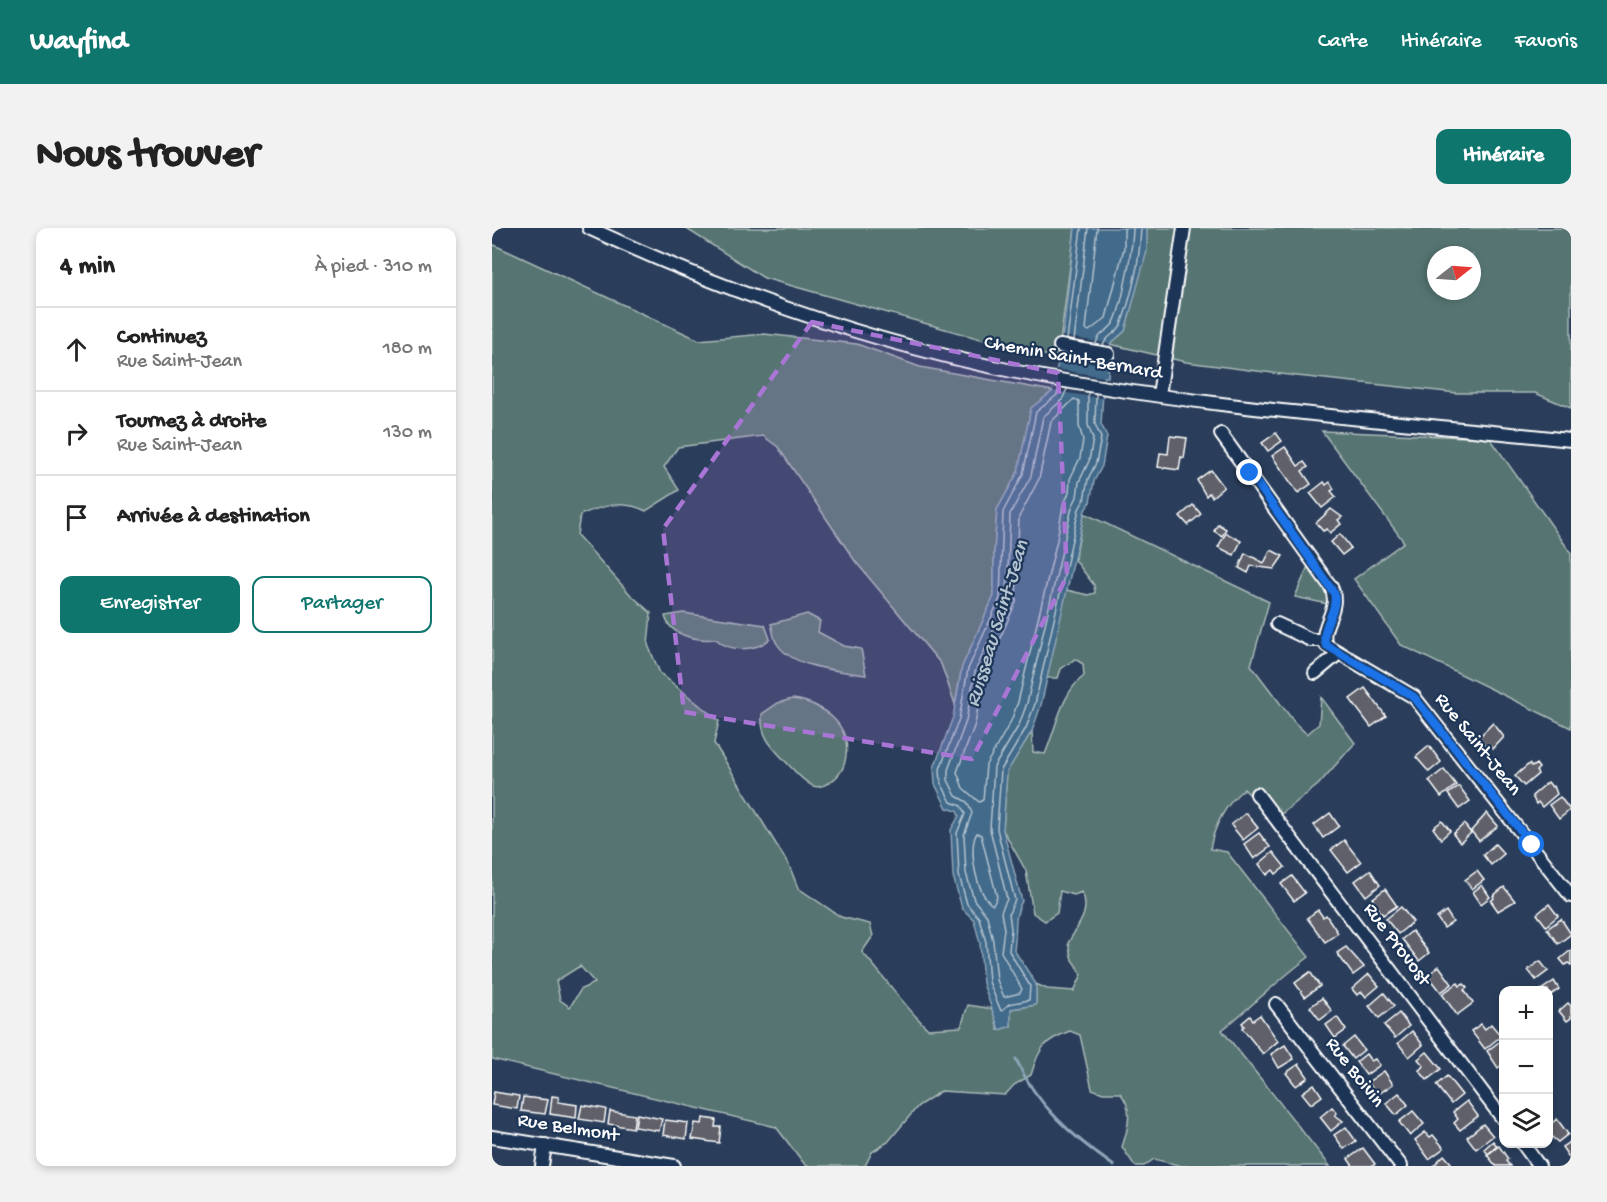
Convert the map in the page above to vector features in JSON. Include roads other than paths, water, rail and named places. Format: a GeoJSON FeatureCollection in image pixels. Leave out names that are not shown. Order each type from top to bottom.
{"type":"FeatureCollection","features":[{"type":"Feature","properties":{"kind":"street","name":"Chemin Saint-Bernard"},"geometry":{"type":"LineString","coordinates":[[589,228],[705,278],[827,322],[946,356],[1054,379],[1159,395],[1571,440]]}},
{"type":"Feature","properties":{"kind":"street"},"geometry":{"type":"LineString","coordinates":[[1159,395],[1185,228]]}},
{"type":"Feature","properties":{"kind":"street"},"geometry":{"type":"LineString","coordinates":[[1060,346],[1108,354]]}},
{"type":"Feature","properties":{"kind":"street"},"geometry":{"type":"LineString","coordinates":[[1221,434],[1330,587],[1335,603],[1324,640],[1311,640],[1277,624]]}},
{"type":"Feature","properties":{"kind":"street","name":"Rue Saint-Jean"},"geometry":{"type":"LineString","coordinates":[[1324,640],[1330,648],[1414,697],[1571,896]]}},
{"type":"Feature","properties":{"kind":"street"},"geometry":{"type":"LineString","coordinates":[[1315,673],[1339,653]]}},
{"type":"Feature","properties":{"kind":"street","name":"Rue Provost"},"geometry":{"type":"LineString","coordinates":[[1257,794],[1499,1114]]}},
{"type":"Feature","properties":{"kind":"street","name":"Rue Boivin"},"geometry":{"type":"LineString","coordinates":[[1276,1004],[1401,1166]]}},
{"type":"Feature","properties":{"kind":"street","name":"Rue Belmont"},"geometry":{"type":"LineString","coordinates":[[492,1137],[674,1166]]}},
{"type":"Feature","properties":{"kind":"street"},"geometry":{"type":"LineString","coordinates":[[542,1166],[545,1145]]}},
{"type":"Feature","properties":{"kind":"street"},"geometry":{"type":"LineString","coordinates":[[1526,1148],[1539,1166]]}},
{"type":"Feature","properties":{"kind":"water"},"geometry":{"type":"Polygon","coordinates":[[[1075,228],[1147,228],[1147,251],[1125,331],[1110,344],[1108,377],[1104,377],[1101,424],[1107,436],[1102,466],[1094,481],[1090,502],[1085,510],[1041,705],[1032,731],[1007,772],[1003,830],[1022,901],[1016,918],[1014,950],[1036,984],[1036,1005],[1011,1009],[1011,1026],[999,1030],[983,983],[980,943],[974,920],[962,908],[953,876],[951,830],[959,816],[957,811],[947,808],[935,784],[934,768],[953,717],[962,667],[994,596],[997,510],[1018,472],[1031,408],[1053,391],[1064,325],[1075,228]]]}},
{"type":"Feature","properties":{"kind":"waterway","name":"Ruisseau Saint-Jean"},"geometry":{"type":"LineString","coordinates":[[1016,1059],[1034,1091],[1057,1119],[1084,1144],[1114,1166]]}}]}
